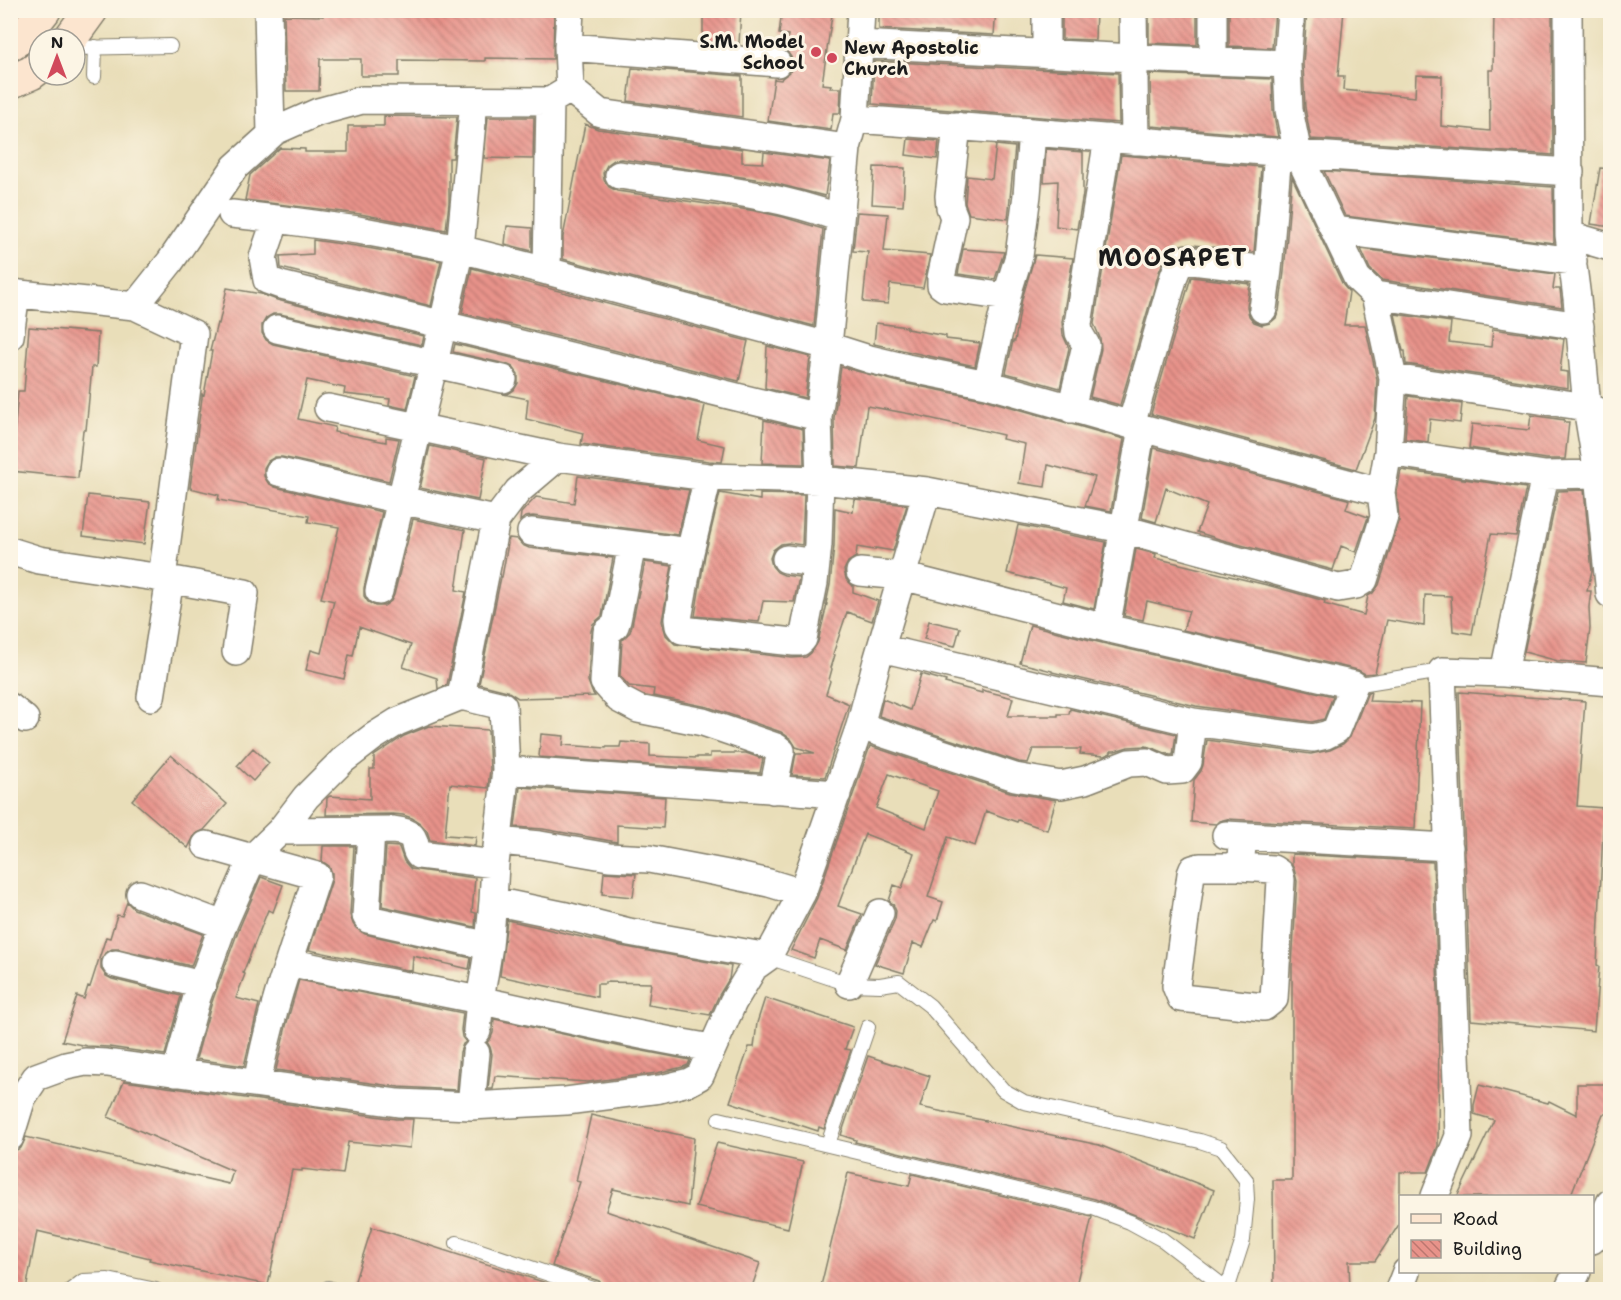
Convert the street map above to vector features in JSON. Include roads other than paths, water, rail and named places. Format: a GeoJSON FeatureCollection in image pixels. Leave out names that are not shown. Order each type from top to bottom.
{"type":"FeatureCollection","features":[{"type":"Feature","properties":{"kind":"street"},"geometry":{"type":"LineString","coordinates":[[10,44],[25,34],[44,10]]}},
{"type":"Feature","properties":{"kind":"street"},"geometry":{"type":"LineString","coordinates":[[91,10],[91,52]]}},
{"type":"Feature","properties":{"kind":"street"},"geometry":{"type":"LineString","coordinates":[[268,10],[271,135]]}},
{"type":"Feature","properties":{"kind":"street"},"geometry":{"type":"LineString","coordinates":[[547,271],[560,95],[568,47],[570,10]]}},
{"type":"Feature","properties":{"kind":"street"},"geometry":{"type":"LineString","coordinates":[[708,477],[690,552],[679,611],[679,626],[682,630],[800,642],[803,639],[812,594],[818,544],[820,480],[818,417],[828,346],[847,148],[855,119],[861,10]]}},
{"type":"Feature","properties":{"kind":"street"},"geometry":{"type":"LineString","coordinates":[[1046,10],[1046,54]]}},
{"type":"Feature","properties":{"kind":"street"},"geometry":{"type":"LineString","coordinates":[[1132,10],[1135,141]]}},
{"type":"Feature","properties":{"kind":"street"},"geometry":{"type":"LineString","coordinates":[[1213,10],[1213,61]]}},
{"type":"Feature","properties":{"kind":"street"},"geometry":{"type":"LineString","coordinates":[[1263,309],[1288,153],[1287,64],[1291,10]]}},
{"type":"Feature","properties":{"kind":"street"},"geometry":{"type":"LineString","coordinates":[[1568,10],[1569,235],[1580,326],[1599,411],[1598,474],[1611,594]]}},
{"type":"Feature","properties":{"kind":"street"},"geometry":{"type":"LineString","coordinates":[[859,44],[1287,64]]}},
{"type":"Feature","properties":{"kind":"street"},"geometry":{"type":"LineString","coordinates":[[568,47],[777,63]]}},
{"type":"Feature","properties":{"kind":"street"},"geometry":{"type":"LineString","coordinates":[[10,82],[27,75]]}},
{"type":"Feature","properties":{"kind":"street"},"geometry":{"type":"LineString","coordinates":[[135,306],[170,262],[221,212],[234,167],[275,131],[318,112],[362,100],[474,101],[560,95],[600,113],[847,148]]}},
{"type":"Feature","properties":{"kind":"street"},"geometry":{"type":"LineString","coordinates":[[379,591],[460,249],[474,101]]}},
{"type":"Feature","properties":{"kind":"street"},"geometry":{"type":"LineString","coordinates":[[855,119],[1288,153],[1570,172]]}},
{"type":"Feature","properties":{"kind":"street"},"geometry":{"type":"LineString","coordinates":[[957,126],[949,196],[954,217],[941,285],[945,288],[1007,297]]}},
{"type":"Feature","properties":{"kind":"street"},"geometry":{"type":"LineString","coordinates":[[987,384],[1019,256],[1028,195],[1032,132]]}},
{"type":"Feature","properties":{"kind":"street"},"geometry":{"type":"LineString","coordinates":[[1071,409],[1086,345],[1079,333],[1078,324],[1108,138]]}},
{"type":"Feature","properties":{"kind":"street"},"geometry":{"type":"LineString","coordinates":[[328,408],[558,457],[708,477],[820,480],[927,490],[1123,529],[1338,588],[1356,585],[1364,580],[1384,517],[1381,492],[1388,452],[1393,378],[1375,295],[1357,278],[1335,230],[1288,153]]}},
{"type":"Feature","properties":{"kind":"street"},"geometry":{"type":"LineString","coordinates":[[619,176],[746,194],[814,208],[840,218]]}},
{"type":"Feature","properties":{"kind":"street"},"geometry":{"type":"LineString","coordinates":[[221,212],[358,230],[460,249],[828,346],[869,359],[987,384],[1071,409],[1381,492]]}},
{"type":"Feature","properties":{"kind":"street"},"geometry":{"type":"LineString","coordinates":[[276,219],[263,257],[267,280],[818,417]]}},
{"type":"Feature","properties":{"kind":"street"},"geometry":{"type":"LineString","coordinates":[[1335,230],[1573,261]]}},
{"type":"Feature","properties":{"kind":"street"},"geometry":{"type":"LineString","coordinates":[[1569,235],[1611,247]]}},
{"type":"Feature","properties":{"kind":"street"},"geometry":{"type":"LineString","coordinates":[[1106,628],[1137,427],[1174,276],[1180,261],[1268,270]]}},
{"type":"Feature","properties":{"kind":"street"},"geometry":{"type":"LineString","coordinates":[[10,336],[13,293],[135,306],[194,334],[151,697]]}},
{"type":"Feature","properties":{"kind":"street"},"geometry":{"type":"LineString","coordinates":[[1375,295],[1580,326]]}},
{"type":"Feature","properties":{"kind":"street"},"geometry":{"type":"LineString","coordinates":[[277,329],[502,379]]}},
{"type":"Feature","properties":{"kind":"street"},"geometry":{"type":"LineString","coordinates":[[1393,378],[1599,411]]}},
{"type":"Feature","properties":{"kind":"street"},"geometry":{"type":"LineString","coordinates":[[1388,452],[1545,475],[1598,474]]}},
{"type":"Feature","properties":{"kind":"street"},"geometry":{"type":"LineString","coordinates":[[461,696],[496,520],[518,490],[558,457]]}},
{"type":"Feature","properties":{"kind":"street"},"geometry":{"type":"LineString","coordinates":[[279,472],[496,520]]}},
{"type":"Feature","properties":{"kind":"street"},"geometry":{"type":"LineString","coordinates":[[1504,673],[1545,475]]}},
{"type":"Feature","properties":{"kind":"street"},"geometry":{"type":"LineString","coordinates":[[10,1137],[22,1098],[36,1077],[85,1062],[398,1102],[471,1106],[566,1101],[660,1089],[689,1082],[700,1076],[733,1002],[754,967],[768,957],[802,893],[860,726],[927,490]]}},
{"type":"Feature","properties":{"kind":"street"},"geometry":{"type":"LineString","coordinates":[[531,532],[690,552]]}},
{"type":"Feature","properties":{"kind":"street"},"geometry":{"type":"LineString","coordinates":[[632,545],[617,620],[615,626],[607,632],[604,682],[620,699],[638,709],[703,722],[776,747],[781,751],[773,789]]}},
{"type":"Feature","properties":{"kind":"street"},"geometry":{"type":"LineString","coordinates":[[10,551],[39,560],[244,593],[236,652]]}},
{"type":"Feature","properties":{"kind":"street"},"geometry":{"type":"LineString","coordinates":[[786,559],[816,563]]}},
{"type":"Feature","properties":{"kind":"street"},"geometry":{"type":"LineString","coordinates":[[860,572],[902,576],[1106,628],[1354,685],[1336,730],[1313,738],[1192,722],[881,648]]}},
{"type":"Feature","properties":{"kind":"street"},"geometry":{"type":"LineString","coordinates":[[1436,1195],[1460,1136],[1442,670],[1611,682]]}},
{"type":"Feature","properties":{"kind":"street"},"geometry":{"type":"LineString","coordinates":[[176,1073],[202,985],[223,925],[253,857],[280,831],[306,797],[343,760],[397,722],[461,696],[503,706],[506,770],[496,852],[489,946],[480,1000],[471,1106]]}},
{"type":"Feature","properties":{"kind":"street"},"geometry":{"type":"LineString","coordinates":[[860,726],[1015,777],[1061,785],[1085,780],[1128,763],[1147,762],[1167,771],[1182,770],[1188,762],[1192,722]]}},
{"type":"Feature","properties":{"kind":"street"},"geometry":{"type":"LineString","coordinates":[[506,770],[837,794]]}},
{"type":"Feature","properties":{"kind":"street"},"geometry":{"type":"LineString","coordinates":[[280,831],[393,830],[407,833],[414,840],[419,855],[496,852],[540,845],[609,857],[660,861],[728,873],[802,893]]}},
{"type":"Feature","properties":{"kind":"street"},"geometry":{"type":"LineString","coordinates":[[371,831],[366,916],[368,919],[489,946]]}},
{"type":"Feature","properties":{"kind":"street"},"geometry":{"type":"LineString","coordinates":[[1240,867],[1234,836],[1449,847]]}},
{"type":"Feature","properties":{"kind":"street"},"geometry":{"type":"LineString","coordinates":[[206,845],[317,876],[276,1000],[256,1083]]}},
{"type":"Feature","properties":{"kind":"street"},"geometry":{"type":"LineString","coordinates":[[1200,867],[1240,867],[1273,870],[1279,873],[1281,880],[1274,999],[1263,1006],[1181,998],[1176,986],[1191,873],[1200,867]]}},
{"type":"Feature","properties":{"kind":"street"},"geometry":{"type":"LineString","coordinates":[[140,894],[223,925]]}},
{"type":"Feature","properties":{"kind":"street"},"geometry":{"type":"LineString","coordinates":[[493,901],[629,932],[768,957]]}},
{"type":"Feature","properties":{"kind":"street"},"geometry":{"type":"LineString","coordinates":[[849,984],[880,913]]}},
{"type":"Feature","properties":{"kind":"street"},"geometry":{"type":"LineString","coordinates":[[289,962],[335,973],[480,1000],[595,1026],[712,1047]]}},
{"type":"Feature","properties":{"kind":"street"},"geometry":{"type":"LineString","coordinates":[[116,964],[202,985]]}},
{"type":"Feature","properties":{"kind":"street"},"geometry":{"type":"LineString","coordinates":[[1594,1238],[1611,1203]]}},
{"type":"Feature","properties":{"kind":"street"},"geometry":{"type":"LineString","coordinates":[[1399,1290],[1406,1273]]}},
{"type":"Feature","properties":{"kind":"street"},"geometry":{"type":"LineString","coordinates":[[1568,1290],[1576,1273]]}},
{"type":"Feature","properties":{"kind":"lane"},"geometry":{"type":"LineString","coordinates":[[94,77],[91,52],[170,46]]}},
{"type":"Feature","properties":{"kind":"lane"},"geometry":{"type":"LineString","coordinates":[[1354,685],[1442,670]]}},
{"type":"Feature","properties":{"kind":"lane"},"geometry":{"type":"LineString","coordinates":[[719,1119],[1093,1208],[1130,1222],[1163,1240],[1227,1289],[1243,1240],[1246,1180],[1221,1148],[1200,1141],[1024,1102],[1003,1090],[930,1006],[899,982],[880,985],[849,984],[768,957]]}},
{"type":"Feature","properties":{"kind":"lane"},"geometry":{"type":"LineString","coordinates":[[828,1144],[868,1027]]}},
{"type":"Feature","properties":{"kind":"lane"},"geometry":{"type":"LineString","coordinates":[[457,1243],[596,1290]]}},
{"type":"Feature","properties":{"kind":"lane"},"geometry":{"type":"LineString","coordinates":[[72,1290],[83,1281],[108,1280],[156,1290]]}},
{"type":"Feature","properties":{"kind":"place","name":"S.M. Model School"},"geometry":{"type":"Point","coordinates":[816,52]}},
{"type":"Feature","properties":{"kind":"place","name":"New Apostolic Church"},"geometry":{"type":"Point","coordinates":[832,58]}},
{"type":"Feature","properties":{"kind":"district","name":"MOOSAPET"},"geometry":{"type":"Point","coordinates":[1173,258]}}]}
